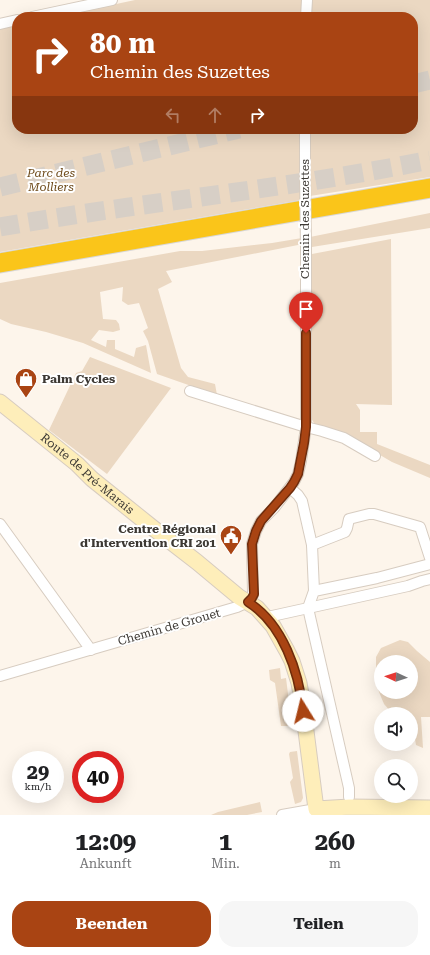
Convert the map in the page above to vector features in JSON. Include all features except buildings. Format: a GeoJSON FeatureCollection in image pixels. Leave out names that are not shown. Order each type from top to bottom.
{"type":"FeatureCollection","features":[{"type":"Feature","properties":{"kind":"highway"},"geometry":{"type":"LineString","coordinates":[[0,263],[430,188]]}},
{"type":"Feature","properties":{"kind":"highway"},"geometry":{"type":"LineString","coordinates":[[0,273],[430,199]]}},
{"type":"Feature","properties":{"kind":"street"},"geometry":{"type":"LineString","coordinates":[[56,12],[112,0]]}},
{"type":"Feature","properties":{"kind":"street"},"geometry":{"type":"LineString","coordinates":[[306,12],[307,0]]}},
{"type":"Feature","properties":{"kind":"street"},"geometry":{"type":"LineString","coordinates":[[0,24],[12,21]]}},
{"type":"Feature","properties":{"kind":"street","name":"Chemin des Suzettes"},"geometry":{"type":"LineString","coordinates":[[248,602],[254,594],[252,544],[256,531],[261,521],[290,488],[298,474],[306,427],[305,134]]}},
{"type":"Feature","properties":{"kind":"street"},"geometry":{"type":"LineString","coordinates":[[190,390],[344,438],[375,456]]}},
{"type":"Feature","properties":{"kind":"street","name":"Route de Pré-Marais"},"geometry":{"type":"LineString","coordinates":[[0,402],[77,464],[92,479],[239,597],[257,608],[267,620],[287,651],[298,683],[302,700],[316,809]]}},
{"type":"Feature","properties":{"kind":"street"},"geometry":{"type":"LineString","coordinates":[[290,488],[302,501],[312,545],[314,591],[308,608],[349,788],[349,797]]}},
{"type":"Feature","properties":{"kind":"street"},"geometry":{"type":"LineString","coordinates":[[312,545],[345,532],[348,528],[349,519],[374,514],[420,527],[430,558]]}},
{"type":"Feature","properties":{"kind":"street"},"geometry":{"type":"LineString","coordinates":[[0,524],[91,650]]}},
{"type":"Feature","properties":{"kind":"street"},"geometry":{"type":"LineString","coordinates":[[314,591],[377,578],[430,564]]}},
{"type":"Feature","properties":{"kind":"street"},"geometry":{"type":"LineString","coordinates":[[267,620],[272,616],[408,586],[430,579]]}},
{"type":"Feature","properties":{"kind":"street","name":"Chemin de Grouet"},"geometry":{"type":"LineString","coordinates":[[0,676],[237,607],[248,602]]}},
{"type":"Feature","properties":{"kind":"street"},"geometry":{"type":"LineString","coordinates":[[282,815],[316,809],[350,806],[430,808]]}},
{"type":"Feature","properties":{"kind":"green space","name":"Parc des Molliers"},"geometry":{"type":"Polygon","coordinates":[[[135,0],[430,0],[430,177],[310,196],[301,200],[0,252],[0,29],[12,26],[12,134],[418,134],[418,12],[79,12],[135,0]]]}},
{"type":"Feature","properties":{"kind":"green space"},"geometry":{"type":"Polygon","coordinates":[[[430,213],[430,228],[312,247],[310,245],[310,237],[430,213]]]}},
{"type":"Feature","properties":{"kind":"green space"},"geometry":{"type":"Polygon","coordinates":[[[302,238],[303,244],[166,271],[172,282],[158,289],[181,368],[188,377],[215,384],[217,395],[157,374],[148,341],[143,331],[148,328],[139,303],[128,305],[122,301],[123,287],[100,292],[103,319],[116,320],[119,324],[120,330],[113,332],[99,330],[91,340],[106,347],[107,340],[115,340],[115,349],[134,357],[136,348],[146,345],[151,373],[83,343],[11,324],[0,319],[0,283],[180,251],[202,251],[302,238]]]}},
{"type":"Feature","properties":{"kind":"green space"},"geometry":{"type":"Polygon","coordinates":[[[391,239],[392,405],[356,404],[360,410],[360,432],[377,432],[377,444],[430,465],[430,478],[392,462],[356,441],[317,426],[314,423],[309,408],[309,386],[311,386],[312,254],[391,239]]]}},
{"type":"Feature","properties":{"kind":"green space"},"geometry":{"type":"Polygon","coordinates":[[[90,357],[171,388],[107,474],[49,430],[76,373],[82,371],[90,357]]]}},
{"type":"Feature","properties":{"kind":"green space"},"geometry":{"type":"Polygon","coordinates":[[[400,640],[408,642],[430,662],[430,717],[421,717],[423,748],[418,746],[418,707],[387,707],[382,699],[418,699],[418,655],[377,655],[381,648],[400,640]]]}},
{"type":"Feature","properties":{"kind":"green space"},"geometry":{"type":"Polygon","coordinates":[[[280,668],[281,679],[286,678],[292,726],[281,726],[275,683],[270,680],[269,670],[280,668]]]}},
{"type":"Feature","properties":{"kind":"green space"},"geometry":{"type":"Polygon","coordinates":[[[297,751],[303,798],[301,802],[295,804],[290,782],[293,778],[289,754],[290,752],[297,751]]]}},
{"type":"Feature","properties":{"kind":"green space"},"geometry":{"type":"Polygon","coordinates":[[[260,802],[262,812],[247,815],[211,815],[218,812],[260,802]]]}},
{"type":"Feature","properties":{"kind":"tunnel"},"geometry":{"type":"LineString","coordinates":[[418,83],[430,80]]}},
{"type":"Feature","properties":{"kind":"tunnel"},"geometry":{"type":"LineString","coordinates":[[0,187],[218,134]]}},
{"type":"Feature","properties":{"kind":"tunnel"},"geometry":{"type":"LineString","coordinates":[[0,227],[323,179],[430,160]]}},
{"type":"Feature","properties":{"kind":"place","name":"Palm Cycles"},"geometry":{"type":"Point","coordinates":[26,398]}},
{"type":"Feature","properties":{"kind":"place","name":"Centre Régional d'Intervention CRI 201"},"geometry":{"type":"Point","coordinates":[231,556]}},
{"type":"Feature","properties":{"kind":"route"},"geometry":{"type":"LineString","coordinates":[[303,711],[298,683],[287,651],[273,626],[257,608],[248,602],[254,594],[252,544],[256,531],[261,521],[290,488],[298,474],[306,427],[306,333]]}}]}
